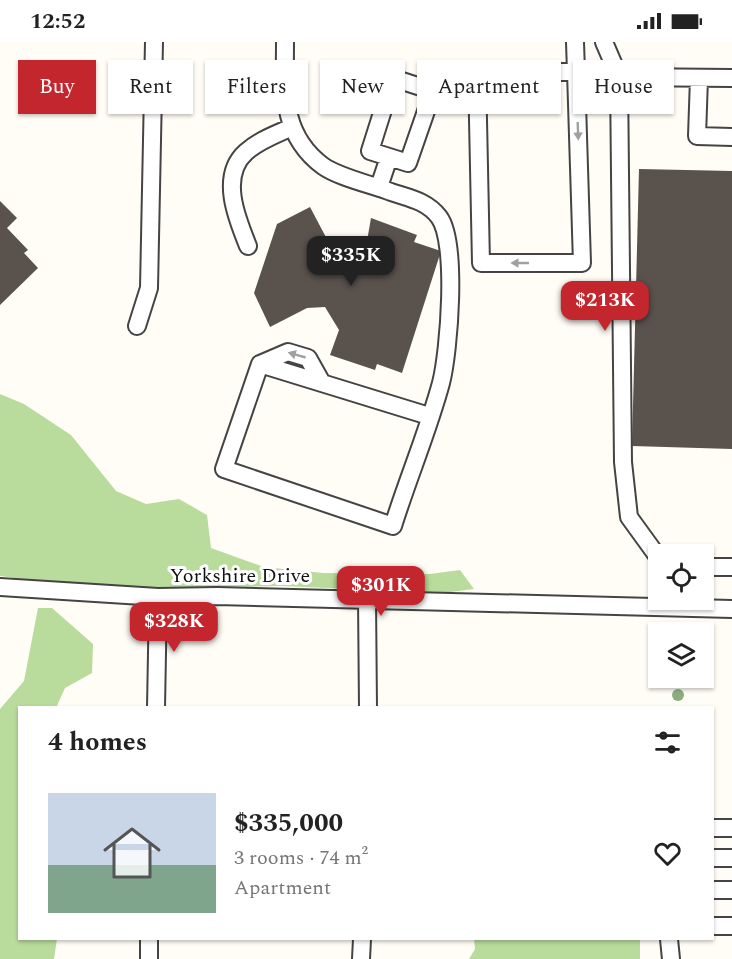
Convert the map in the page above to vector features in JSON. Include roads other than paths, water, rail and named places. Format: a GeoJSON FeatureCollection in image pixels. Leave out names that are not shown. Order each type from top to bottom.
{"type":"FeatureCollection","features":[{"type":"Feature","properties":{"kind":"street"},"geometry":{"type":"LineString","coordinates":[[137,326],[149,288],[154,42]]}},
{"type":"Feature","properties":{"kind":"street"},"geometry":{"type":"LineString","coordinates":[[285,42],[287,117],[302,146],[324,167],[426,204],[440,218],[447,237],[450,261],[446,346],[441,382],[393,526],[224,469],[260,364],[429,416]]}},
{"type":"Feature","properties":{"kind":"street"},"geometry":{"type":"LineString","coordinates":[[575,42],[576,60]]}},
{"type":"Feature","properties":{"kind":"street"},"geometry":{"type":"LineString","coordinates":[[604,42],[612,60]]}},
{"type":"Feature","properties":{"kind":"street"},"geometry":{"type":"LineString","coordinates":[[477,72],[576,72],[582,263],[481,263],[477,72]]}},
{"type":"Feature","properties":{"kind":"street"},"geometry":{"type":"LineString","coordinates":[[393,78],[433,91],[408,163],[389,157],[370,151],[393,78]]}},
{"type":"Feature","properties":{"kind":"street"},"geometry":{"type":"LineString","coordinates":[[674,78],[732,78]]}},
{"type":"Feature","properties":{"kind":"street"},"geometry":{"type":"LineString","coordinates":[[699,78],[697,136],[732,137]]}},
{"type":"Feature","properties":{"kind":"street"},"geometry":{"type":"LineString","coordinates":[[619,114],[623,462],[629,517],[649,544]]}},
{"type":"Feature","properties":{"kind":"street"},"geometry":{"type":"LineString","coordinates":[[248,246],[233,209],[232,188],[236,168],[244,153],[292,127]]}},
{"type":"Feature","properties":{"kind":"street"},"geometry":{"type":"LineString","coordinates":[[379,187],[389,157]]}},
{"type":"Feature","properties":{"kind":"street"},"geometry":{"type":"LineString","coordinates":[[714,567],[732,567]]}},
{"type":"Feature","properties":{"kind":"street","name":"Yorkshire Drive"},"geometry":{"type":"LineString","coordinates":[[0,587],[158,597],[367,599],[732,609]]}},
{"type":"Feature","properties":{"kind":"street"},"geometry":{"type":"LineString","coordinates":[[156,706],[158,597]]}},
{"type":"Feature","properties":{"kind":"street"},"geometry":{"type":"LineString","coordinates":[[367,599],[368,706]]}},
{"type":"Feature","properties":{"kind":"street"},"geometry":{"type":"LineString","coordinates":[[714,828],[732,828]]}},
{"type":"Feature","properties":{"kind":"street"},"geometry":{"type":"LineString","coordinates":[[714,858],[732,858]]}},
{"type":"Feature","properties":{"kind":"street"},"geometry":{"type":"LineString","coordinates":[[714,890],[732,890]]}},
{"type":"Feature","properties":{"kind":"street"},"geometry":{"type":"LineString","coordinates":[[714,926],[732,926]]}},
{"type":"Feature","properties":{"kind":"street"},"geometry":{"type":"LineString","coordinates":[[149,940],[149,959]]}},
{"type":"Feature","properties":{"kind":"street"},"geometry":{"type":"LineString","coordinates":[[361,959],[362,940]]}},
{"type":"Feature","properties":{"kind":"street"},"geometry":{"type":"LineString","coordinates":[[669,940],[671,959]]}}]}
